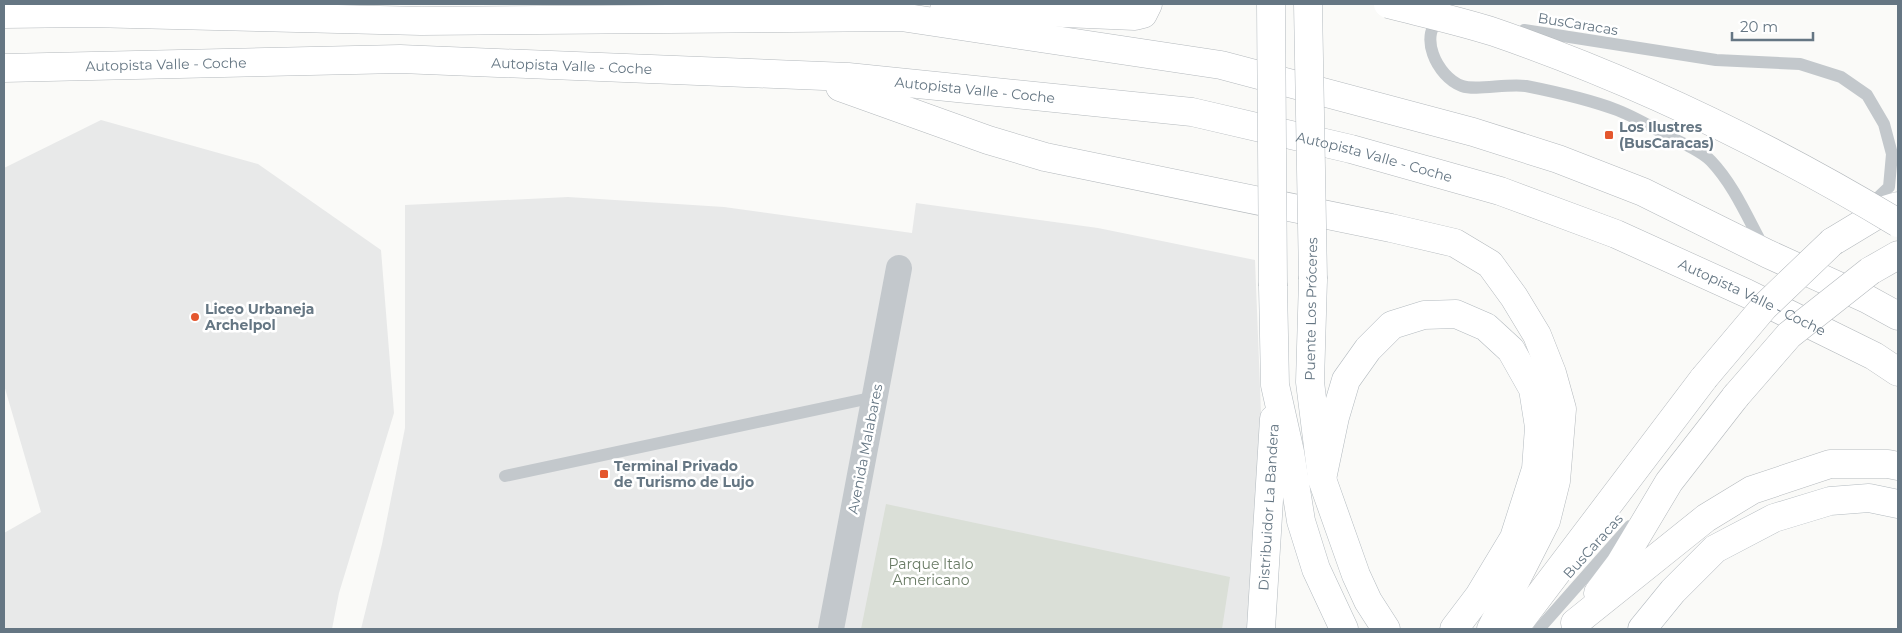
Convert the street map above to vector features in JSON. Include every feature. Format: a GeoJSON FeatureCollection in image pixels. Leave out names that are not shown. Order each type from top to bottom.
{"type":"FeatureCollection","features":[{"type":"Feature","properties":{"kind":"main road"},"geometry":{"type":"LineString","coordinates":[[4,14],[89,13],[421,21],[901,17],[957,9],[1135,16],[1143,14],[1148,4]]}},
{"type":"Feature","properties":{"kind":"main road"},"geometry":{"type":"LineString","coordinates":[[1270,4],[1275,385],[1290,452],[1301,521],[1316,569],[1344,629]]}},
{"type":"Feature","properties":{"kind":"main road","name":"Puente Los Próceres"},"geometry":{"type":"LineString","coordinates":[[1308,4],[1313,279],[1310,382],[1322,479],[1356,574],[1368,602],[1386,629]]}},
{"type":"Feature","properties":{"kind":"main road"},"geometry":{"type":"LineString","coordinates":[[1388,4],[1493,32],[1684,108],[1765,147],[1898,223]]}},
{"type":"Feature","properties":{"kind":"main road"},"geometry":{"type":"LineString","coordinates":[[901,17],[1221,65],[1473,132],[1558,160],[1643,192],[1768,254],[1867,299],[1898,316]]}},
{"type":"Feature","properties":{"kind":"main road","name":"Autopista Valle - Coche"},"geometry":{"type":"LineString","coordinates":[[4,68],[400,59],[848,77],[1192,112],[1351,149],[1500,191],[1616,234],[1754,297],[1874,356],[1898,372]]}},
{"type":"Feature","properties":{"kind":"main road"},"geometry":{"type":"LineString","coordinates":[[808,75],[988,140],[1045,156],[1392,228],[1455,243],[1490,264],[1514,297],[1537,335],[1562,409],[1556,481],[1546,521],[1491,629]]}},
{"type":"Feature","properties":{"kind":"main road"},"geometry":{"type":"LineString","coordinates":[[1514,629],[1704,378],[1764,307],[1832,242],[1885,210],[1898,206]]}},
{"type":"Feature","properties":{"kind":"main road"},"geometry":{"type":"LineString","coordinates":[[1573,626],[1620,564],[1669,482],[1736,396],[1789,335],[1870,271],[1898,255]]}},
{"type":"Feature","properties":{"kind":"main road"},"geometry":{"type":"LineString","coordinates":[[1322,479],[1335,417],[1346,380],[1368,349],[1392,325],[1424,315],[1456,314],[1486,327],[1511,350],[1533,390],[1538,427],[1536,470],[1514,538],[1479,596],[1454,629]]}},
{"type":"Feature","properties":{"kind":"main road","name":"Distribuidor La Bandera"},"geometry":{"type":"LineString","coordinates":[[1261,629],[1275,385]]}},
{"type":"Feature","properties":{"kind":"main road"},"geometry":{"type":"LineString","coordinates":[[1573,626],[1706,518],[1752,490],[1830,464],[1888,464],[1898,466]]}},
{"type":"Feature","properties":{"kind":"main road"},"geometry":{"type":"LineString","coordinates":[[1642,629],[1673,591],[1714,550],[1774,518],[1830,501],[1869,498],[1898,504]]}},
{"type":"Feature","properties":{"kind":"street","name":"Avenida Malabares"},"geometry":{"type":"LineString","coordinates":[[831,629],[899,268]]}},
{"type":"Feature","properties":{"kind":"lane","name":"BusCaracas"},"geometry":{"type":"LineString","coordinates":[[1768,254],[1724,177],[1709,159],[1687,145],[1618,110],[1553,91],[1518,85],[1463,87],[1448,78],[1434,58],[1430,41],[1434,25],[1442,16],[1451,16],[1550,36],[1716,60],[1800,64],[1841,77],[1867,95],[1884,124],[1892,154],[1889,187],[1832,242]]}},
{"type":"Feature","properties":{"kind":"lane"},"geometry":{"type":"LineString","coordinates":[[505,476],[875,397]]}},
{"type":"Feature","properties":{"kind":"lane","name":"BusCaracas"},"geometry":{"type":"LineString","coordinates":[[1539,629],[1669,482]]}},
{"type":"Feature","properties":{"kind":"shaded area","name":"Liceo Urbaneja Archelpol"},"geometry":{"type":"Polygon","coordinates":[[[101,120],[258,164],[381,250],[394,413],[339,593],[332,629],[4,629],[4,533],[41,512],[4,385],[4,168],[101,120]]]}},
{"type":"Feature","properties":{"kind":"shaded area"},"geometry":{"type":"Polygon","coordinates":[[[568,197],[724,207],[912,233],[916,203],[1098,228],[1255,260],[1262,438],[1247,629],[361,629],[382,544],[405,428],[405,205],[568,197]]]}},
{"type":"Feature","properties":{"kind":"green space","name":"Parque Italo Americano"},"geometry":{"type":"Polygon","coordinates":[[[886,504],[1230,577],[1222,629],[861,629],[886,504]]]}},
{"type":"Feature","properties":{"kind":"place","name":"Los Ilustres (BusCaracas)"},"geometry":{"type":"Point","coordinates":[1609,135]}},
{"type":"Feature","properties":{"kind":"place","name":"Liceo Urbaneja Archelpol"},"geometry":{"type":"Point","coordinates":[195,317]}},
{"type":"Feature","properties":{"kind":"place","name":"Terminal Privado de Turismo de Lujo"},"geometry":{"type":"Point","coordinates":[604,474]}}]}
